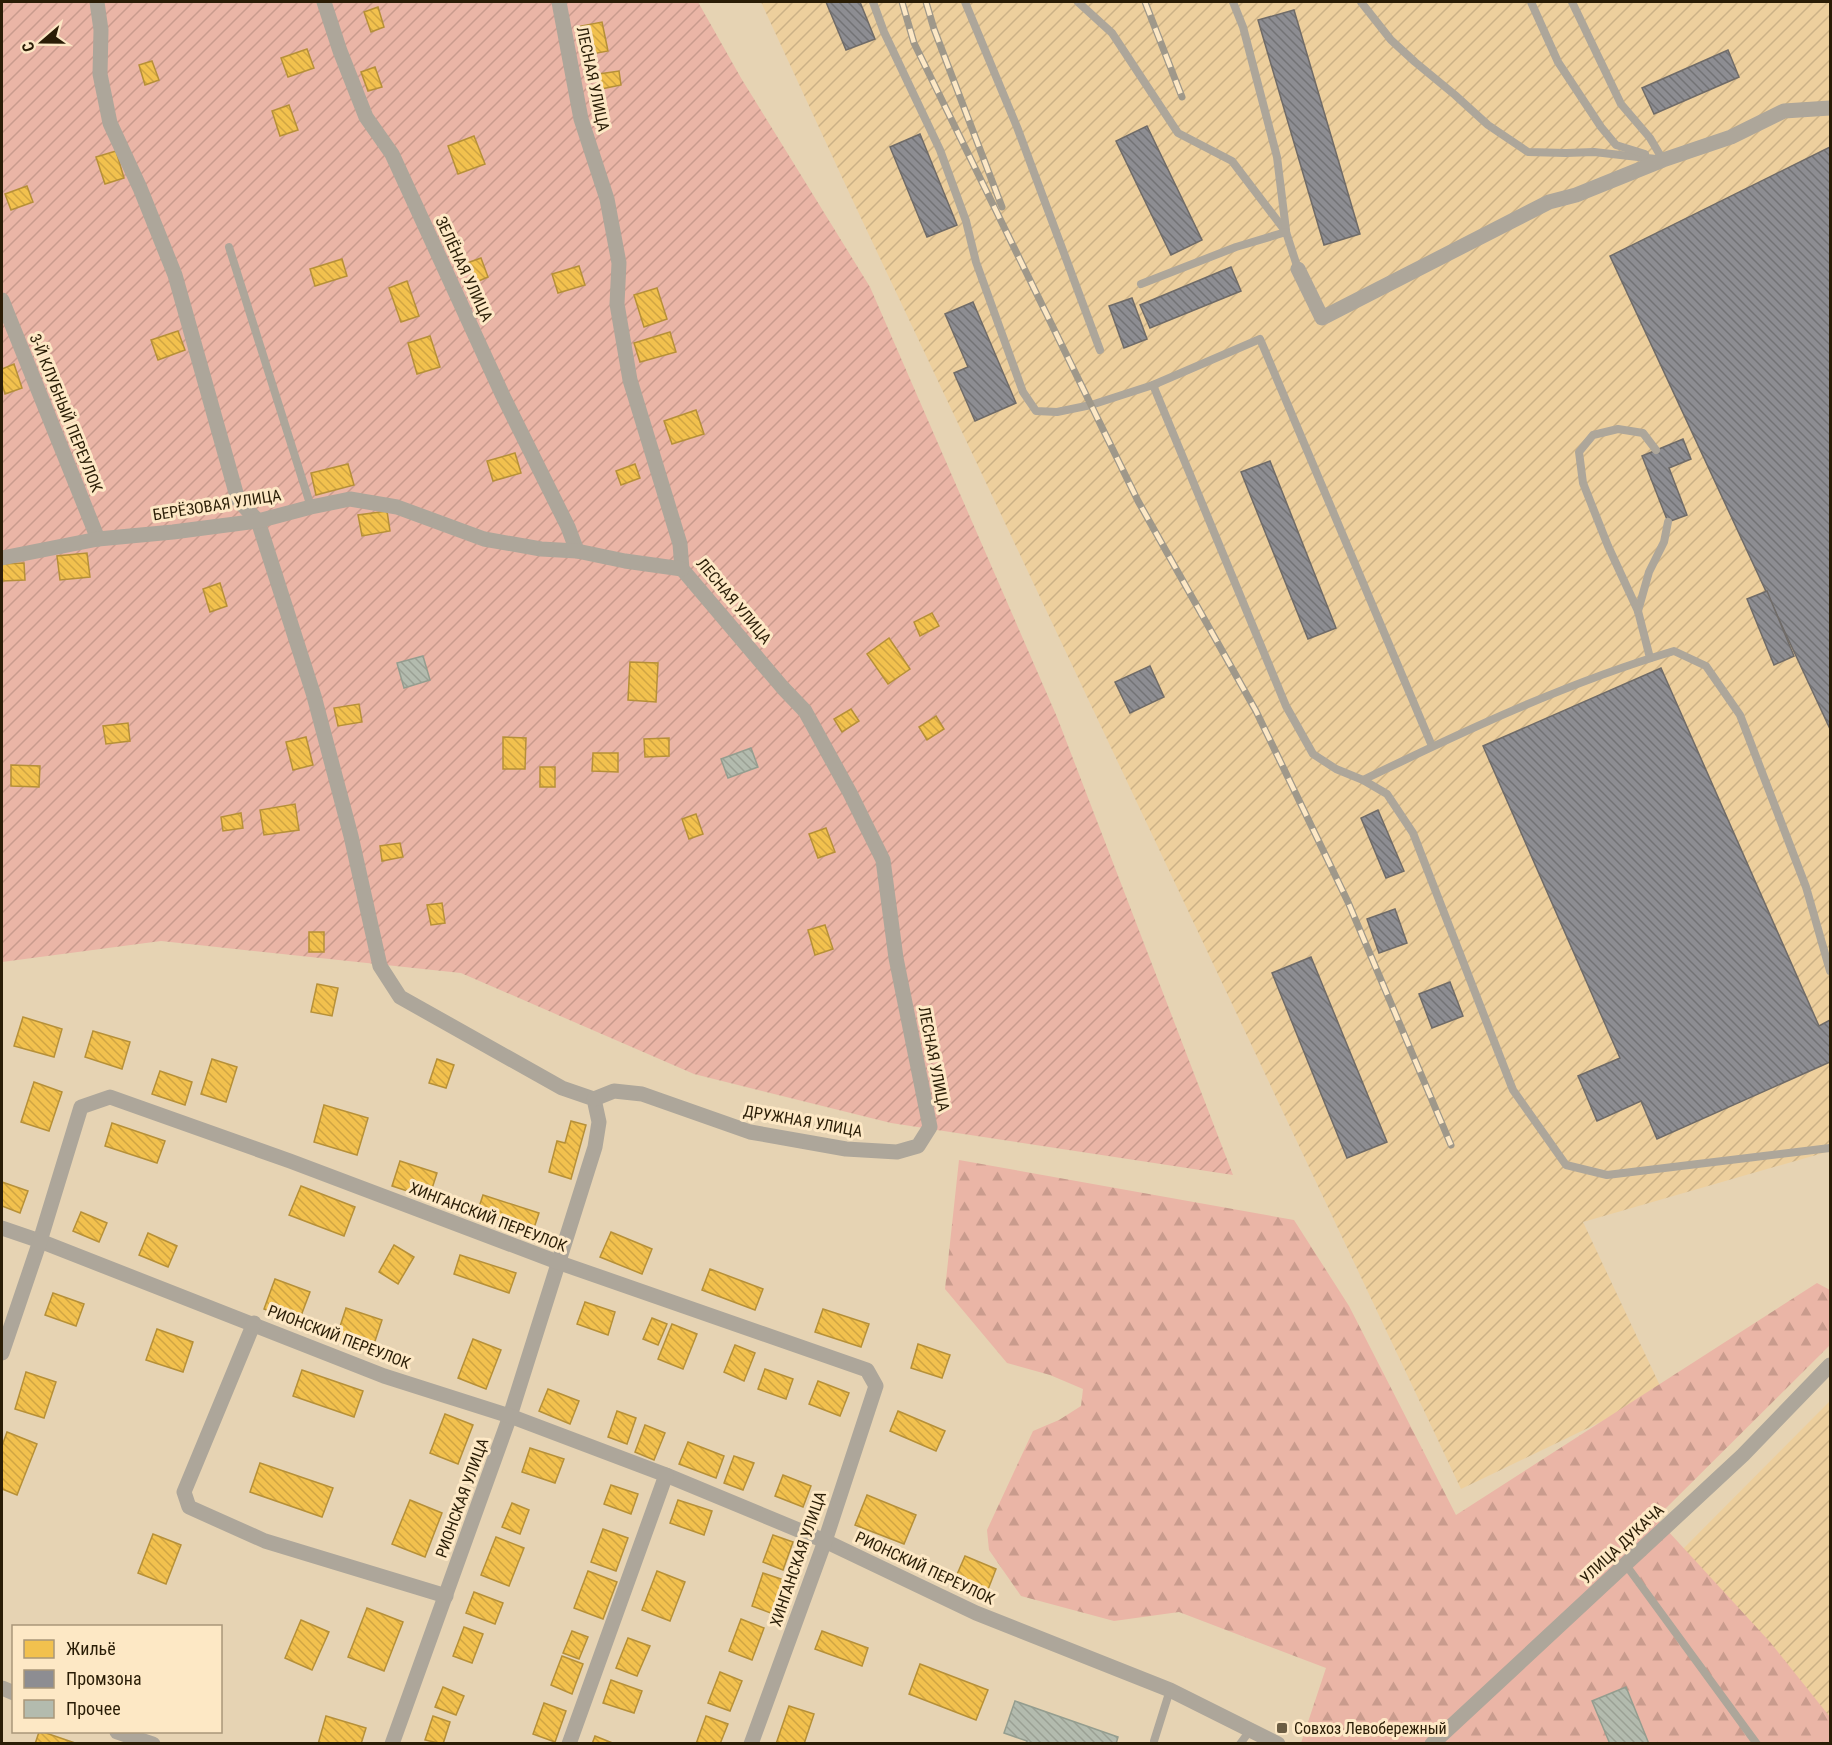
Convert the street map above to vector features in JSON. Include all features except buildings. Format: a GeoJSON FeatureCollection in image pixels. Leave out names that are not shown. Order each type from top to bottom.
{"type":"FeatureCollection","features":[{"type":"Feature","properties":{"kind":"street"},"geometry":{"type":"LineString","coordinates":[[97,2],[102,30],[100,74],[110,123],[140,188],[175,275],[238,500],[258,520],[314,696],[351,836],[380,966],[400,997],[562,1088],[594,1099],[599,1122],[595,1147],[560,1263]]}},
{"type":"Feature","properties":{"kind":"street","name":"ЗЕЛЁНАЯ УЛИЦА"},"geometry":{"type":"LineString","coordinates":[[324,2],[366,117],[392,154],[503,396],[568,526],[577,551]]}},
{"type":"Feature","properties":{"kind":"street","name":"ЛЕСНАЯ УЛИЦА"},"geometry":{"type":"LineString","coordinates":[[559,2],[581,119],[607,199],[619,263],[617,304],[630,380],[680,544],[682,568],[805,711],[883,860],[896,958],[930,1127]]}},
{"type":"Feature","properties":{"kind":"street"},"geometry":{"type":"LineString","coordinates":[[1298,269],[1322,318],[1549,202],[1576,195],[1663,160],[1731,137],[1784,111],[1830,108]]}},
{"type":"Feature","properties":{"kind":"street","name":"3-Й КЛУБНЫЙ ПЕРЕУЛОК"},"geometry":{"type":"LineString","coordinates":[[2,300],[98,539]]}},
{"type":"Feature","properties":{"kind":"street","name":"БЕРЁЗОВАЯ УЛИЦА"},"geometry":{"type":"LineString","coordinates":[[2,558],[98,539],[258,520],[350,499],[397,507],[484,539],[682,568]]}},
{"type":"Feature","properties":{"kind":"street","name":"ДРУЖНАЯ УЛИЦА"},"geometry":{"type":"LineString","coordinates":[[594,1099],[614,1091],[642,1094],[750,1132],[846,1149],[897,1152],[918,1146],[930,1127]]}},
{"type":"Feature","properties":{"kind":"street","name":"ХИНГАНСКИЙ ПЕРЕУЛОК"},"geometry":{"type":"LineString","coordinates":[[40,1241],[81,1107],[110,1097],[290,1161],[560,1263],[867,1370],[876,1386]]}},
{"type":"Feature","properties":{"kind":"street","name":"РИОНСКИЙ ПЕРЕУЛОК"},"geometry":{"type":"LineString","coordinates":[[2,1228],[254,1323],[384,1376],[510,1416],[666,1475],[825,1541],[976,1614],[1170,1690],[1251,1729]]}},
{"type":"Feature","properties":{"kind":"street"},"geometry":{"type":"LineString","coordinates":[[2,1353],[40,1241]]}},
{"type":"Feature","properties":{"kind":"street","name":"РИОНСКАЯ УЛИЦА"},"geometry":{"type":"LineString","coordinates":[[392,1743],[510,1416],[560,1263]]}},
{"type":"Feature","properties":{"kind":"street"},"geometry":{"type":"LineString","coordinates":[[254,1323],[184,1492],[189,1507],[265,1541],[446,1596]]}},
{"type":"Feature","properties":{"kind":"street","name":"УЛИЦА ДУКАЧА"},"geometry":{"type":"LineString","coordinates":[[1432,1743],[1743,1455],[1830,1365]]}},
{"type":"Feature","properties":{"kind":"street","name":"ХИНГАНСКАЯ УЛИЦА"},"geometry":{"type":"LineString","coordinates":[[751,1743],[825,1541],[876,1386]]}},
{"type":"Feature","properties":{"kind":"street"},"geometry":{"type":"LineString","coordinates":[[569,1743],[666,1475]]}},
{"type":"Feature","properties":{"kind":"street"},"geometry":{"type":"LineString","coordinates":[[1251,1729],[1278,1743]]}},
{"type":"Feature","properties":{"kind":"street"},"geometry":{"type":"LineString","coordinates":[[123,1733],[153,1743]]}},
{"type":"Feature","properties":{"kind":"lane"},"geometry":{"type":"LineString","coordinates":[[873,2],[884,32],[940,150],[966,221],[976,262],[1023,392],[1036,411],[1057,412],[1091,405],[1153,385],[1260,339],[1432,746]]}},
{"type":"Feature","properties":{"kind":"lane"},"geometry":{"type":"LineString","coordinates":[[965,2],[1017,126],[1100,350]]}},
{"type":"Feature","properties":{"kind":"lane"},"geometry":{"type":"LineString","coordinates":[[1078,2],[1112,33],[1178,133],[1232,161],[1286,232]]}},
{"type":"Feature","properties":{"kind":"lane"},"geometry":{"type":"LineString","coordinates":[[1233,2],[1243,27],[1276,157],[1286,232],[1298,269]]}},
{"type":"Feature","properties":{"kind":"lane"},"geometry":{"type":"LineString","coordinates":[[1361,2],[1391,39],[1415,62],[1455,94],[1488,125],[1528,152],[1594,152],[1663,160]]}},
{"type":"Feature","properties":{"kind":"lane"},"geometry":{"type":"LineString","coordinates":[[1531,2],[1558,62],[1601,127],[1616,145],[1663,160]]}},
{"type":"Feature","properties":{"kind":"lane"},"geometry":{"type":"LineString","coordinates":[[1572,2],[1621,104],[1650,138],[1663,160]]}},
{"type":"Feature","properties":{"kind":"lane"},"geometry":{"type":"LineString","coordinates":[[1141,284],[1236,248],[1286,232]]}},
{"type":"Feature","properties":{"kind":"lane"},"geometry":{"type":"LineString","coordinates":[[229,247],[311,507]]}},
{"type":"Feature","properties":{"kind":"lane"},"geometry":{"type":"LineString","coordinates":[[1153,385],[1286,706],[1313,754],[1336,769],[1363,780],[1387,794],[1413,833],[1513,1090],[1566,1165],[1607,1175],[1830,1148]]}},
{"type":"Feature","properties":{"kind":"lane"},"geometry":{"type":"LineString","coordinates":[[1650,658],[1638,611],[1608,546],[1583,483],[1578,452],[1593,435],[1618,429],[1643,434],[1656,450]]}},
{"type":"Feature","properties":{"kind":"lane"},"geometry":{"type":"LineString","coordinates":[[1638,611],[1649,572],[1664,542],[1668,522]]}},
{"type":"Feature","properties":{"kind":"lane"},"geometry":{"type":"LineString","coordinates":[[1363,780],[1515,709],[1632,663],[1674,651],[1706,666],[1740,715],[1806,887],[1830,971]]}},
{"type":"Feature","properties":{"kind":"lane"},"geometry":{"type":"LineString","coordinates":[[1626,1565],[1757,1743]]}},
{"type":"Feature","properties":{"kind":"lane"},"geometry":{"type":"LineString","coordinates":[[1154,1743],[1170,1690]]}},
{"type":"Feature","properties":{"kind":"lane"},"geometry":{"type":"LineString","coordinates":[[1240,1743],[1251,1729]]}},
{"type":"Feature","properties":{"kind":"shaded area"},"geometry":{"type":"Polygon","coordinates":[[[761,2],[1830,2],[1830,1151],[1583,1222],[1663,1392],[1461,1489],[761,2]]]}},
{"type":"Feature","properties":{"kind":"shaded area"},"geometry":{"type":"Polygon","coordinates":[[[1830,1401],[1830,1743],[1675,1557],[1830,1401]]]}},
{"type":"Feature","properties":{"kind":"green space"},"geometry":{"type":"Polygon","coordinates":[[[2,2],[698,2],[741,78],[870,287],[1057,717],[1233,1175],[891,1123],[694,1074],[461,973],[161,941],[2,962],[2,2]]]}},
{"type":"Feature","properties":{"kind":"green space"},"geometry":{"type":"Polygon","coordinates":[[[959,1160],[1294,1220],[1349,1306],[1456,1515],[1817,1283],[1830,1290],[1830,1345],[1656,1518],[1770,1642],[1830,1717],[1830,1743],[1301,1743],[1326,1668],[1179,1612],[1114,1621],[1021,1596],[989,1550],[987,1530],[1033,1431],[1059,1420],[1081,1406],[1083,1389],[1050,1375],[1007,1363],[945,1289],[959,1160]]]}},
{"type":"Feature","properties":{"kind":"railway"},"geometry":{"type":"LineString","coordinates":[[902,2],[914,43],[1138,501],[1256,711],[1348,902],[1451,1145]]}},
{"type":"Feature","properties":{"kind":"railway"},"geometry":{"type":"LineString","coordinates":[[926,2],[934,29],[1002,207]]}},
{"type":"Feature","properties":{"kind":"railway"},"geometry":{"type":"LineString","coordinates":[[1145,2],[1182,97]]}},
{"type":"Feature","properties":{"kind":"place","name":"Совхоз Левобережный"},"geometry":{"type":"Point","coordinates":[1282,1728]}}]}
